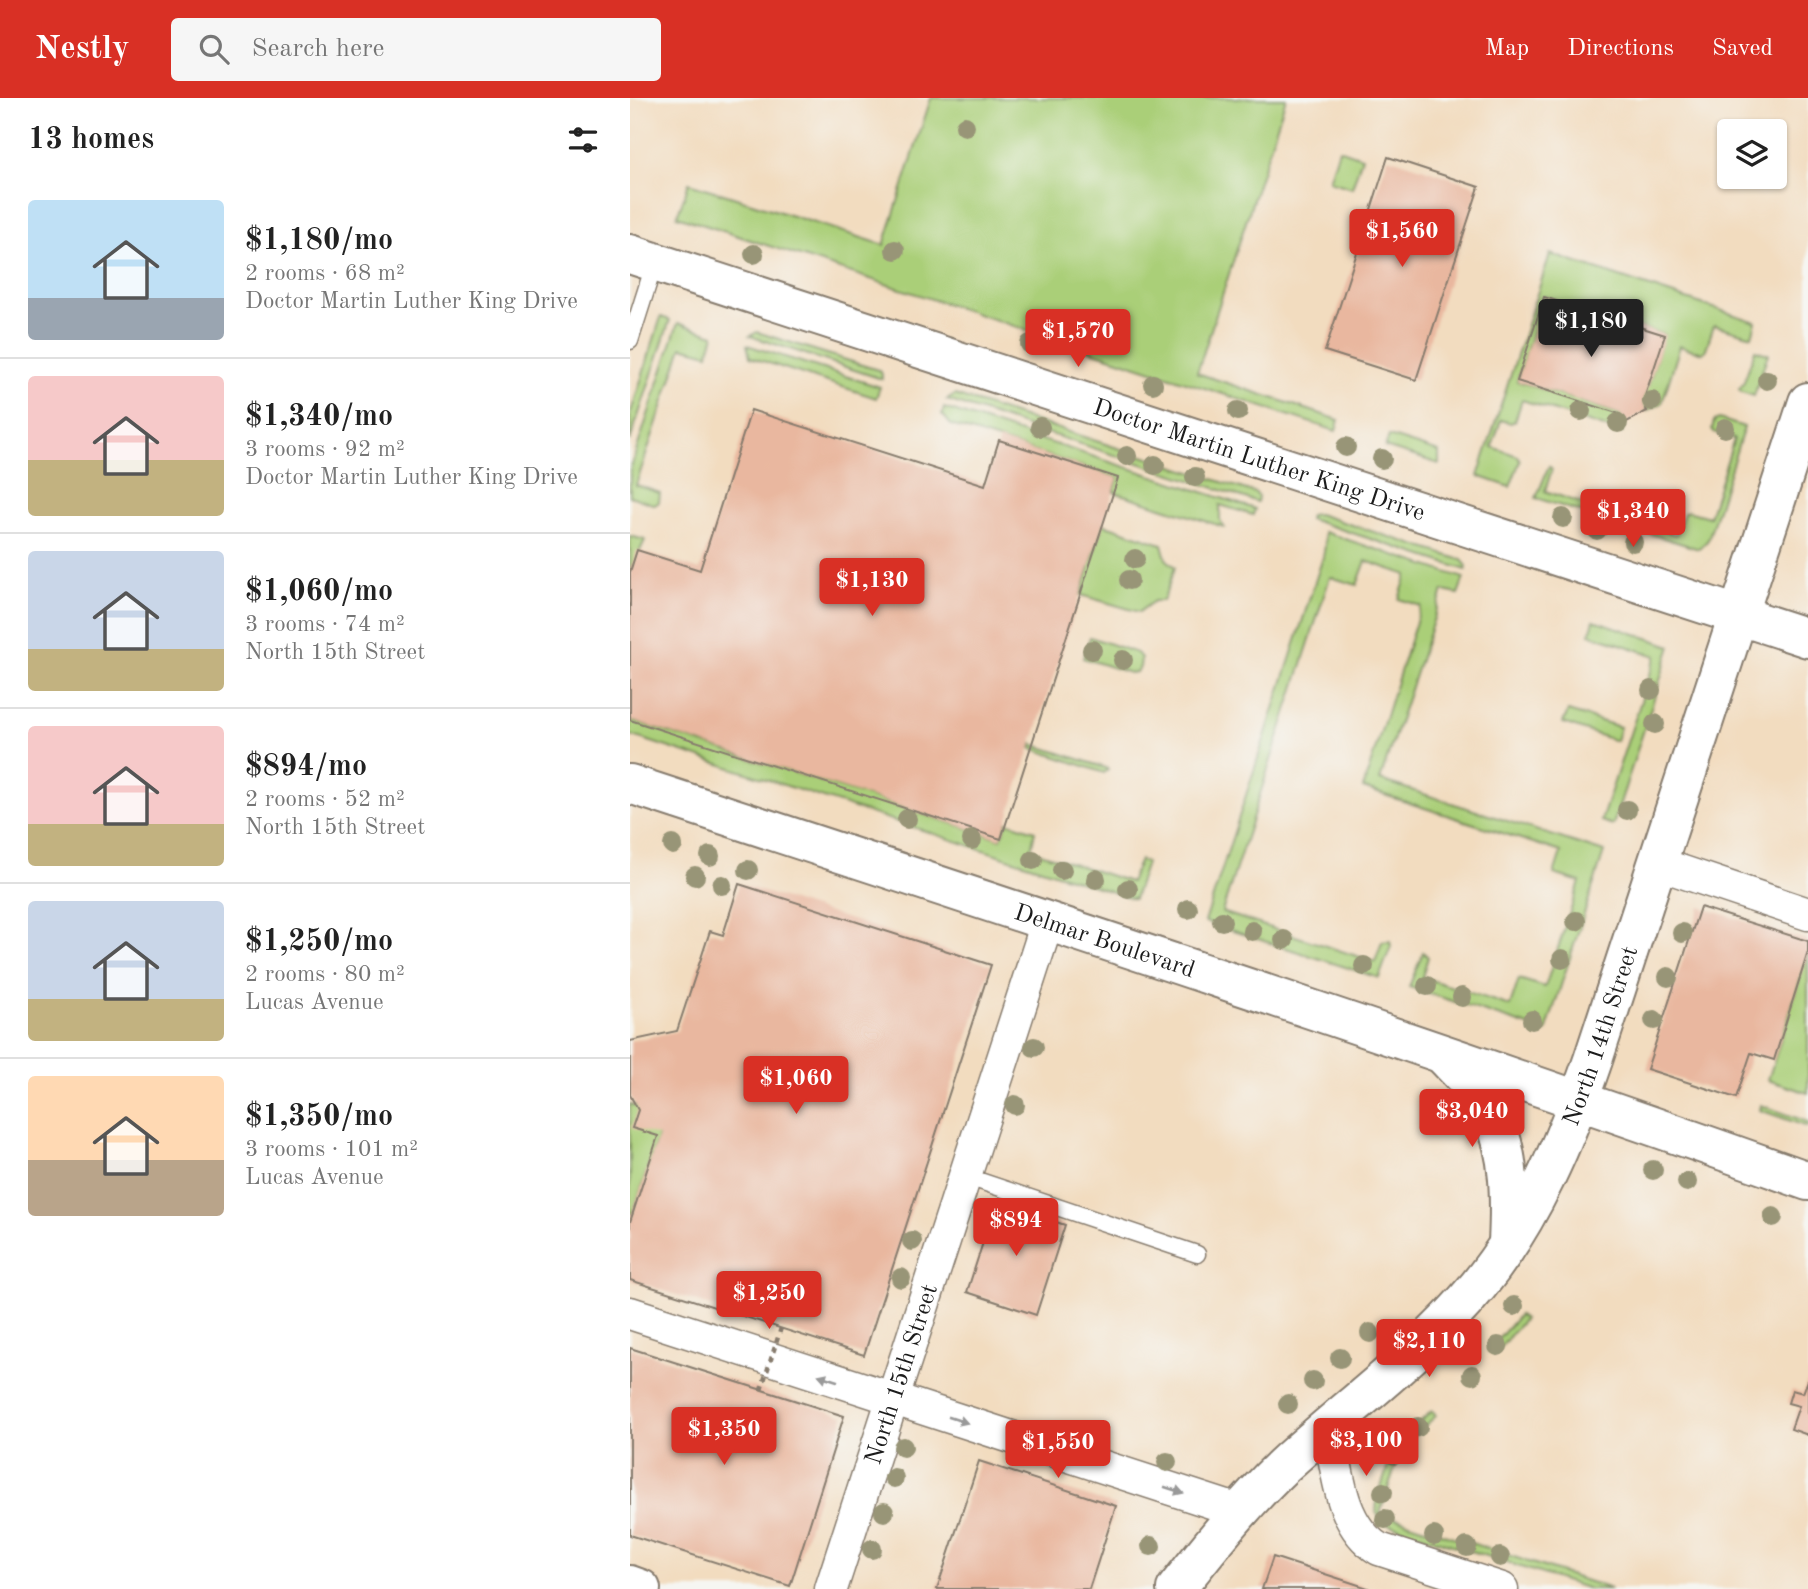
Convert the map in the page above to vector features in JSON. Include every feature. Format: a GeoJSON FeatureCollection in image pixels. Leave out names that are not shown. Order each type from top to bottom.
{"type":"FeatureCollection","features":[{"type":"Feature","properties":{"kind":"main road","name":"Doctor Martin Luther King Drive"},"geometry":{"type":"LineString","coordinates":[[643,258],[1808,638]]}},
{"type":"Feature","properties":{"kind":"main road","name":"North 14th Street"},"geometry":{"type":"LineString","coordinates":[[1176,1589],[1239,1511],[1283,1466],[1440,1329],[1479,1285],[1542,1186],[1579,1100],[1659,864],[1808,402]]}},
{"type":"Feature","properties":{"kind":"main road","name":"Delmar Boulevard"},"geometry":{"type":"LineString","coordinates":[[630,784],[1048,920],[1579,1100],[1808,1181]]}},
{"type":"Feature","properties":{"kind":"main road"},"geometry":{"type":"LineString","coordinates":[[1441,1053],[1480,1096],[1492,1115],[1501,1138],[1508,1187],[1508,1242]]}},
{"type":"Feature","properties":{"kind":"main road"},"geometry":{"type":"LineString","coordinates":[[630,1585],[641,1589]]}},
{"type":"Feature","properties":{"kind":"street"},"geometry":{"type":"LineString","coordinates":[[1659,864],[1808,914]]}},
{"type":"Feature","properties":{"kind":"street","name":"North 15th Street"},"geometry":{"type":"LineString","coordinates":[[831,1589],[1048,920]]}},
{"type":"Feature","properties":{"kind":"street"},"geometry":{"type":"LineString","coordinates":[[630,1313],[1239,1511]]}},
{"type":"Feature","properties":{"kind":"street"},"geometry":{"type":"LineString","coordinates":[[1329,1426],[1347,1511],[1369,1543],[1379,1549],[1502,1589]]}},
{"type":"Feature","properties":{"kind":"lane"},"geometry":{"type":"LineString","coordinates":[[630,341],[643,258]]}},
{"type":"Feature","properties":{"kind":"lane"},"geometry":{"type":"LineString","coordinates":[[965,1176],[1197,1254]]}},
{"type":"Feature","properties":{"kind":"path"},"geometry":{"type":"LineString","coordinates":[[761,1390],[781,1328]]}},
{"type":"Feature","properties":{"kind":"green space"},"geometry":{"type":"Polygon","coordinates":[[[931,98],[1286,98],[1197,373],[1339,420],[1336,431],[677,216],[689,183],[884,245],[931,98]]]}},
{"type":"Feature","properties":{"kind":"green space"},"geometry":{"type":"Polygon","coordinates":[[[1339,149],[1362,157],[1352,188],[1329,181],[1339,149]]]}},
{"type":"Feature","properties":{"kind":"green space"},"geometry":{"type":"Polygon","coordinates":[[[1550,254],[1756,322],[1752,336],[1714,325],[1703,353],[1680,346],[1662,403],[1647,411],[1643,402],[1664,335],[1544,297],[1517,381],[1620,414],[1625,423],[1622,433],[1522,400],[1515,421],[1511,423],[1501,420],[1492,447],[1518,456],[1520,461],[1510,487],[1478,476],[1550,254]]]}},
{"type":"Feature","properties":{"kind":"green space"},"geometry":{"type":"Polygon","coordinates":[[[661,317],[670,320],[630,441],[630,415],[661,317]]]}},
{"type":"Feature","properties":{"kind":"green space"},"geometry":{"type":"Polygon","coordinates":[[[678,323],[714,335],[708,354],[682,347],[636,485],[660,493],[659,502],[655,505],[630,496],[630,470],[678,323]]]}},
{"type":"Feature","properties":{"kind":"green space"},"geometry":{"type":"Polygon","coordinates":[[[757,332],[878,370],[882,379],[750,336],[757,332]]]}},
{"type":"Feature","properties":{"kind":"green space"},"geometry":{"type":"Polygon","coordinates":[[[747,345],[880,387],[876,398],[750,357],[747,345]]]}},
{"type":"Feature","properties":{"kind":"green space"},"geometry":{"type":"Polygon","coordinates":[[[1755,350],[1768,354],[1754,396],[1739,389],[1755,350]]]}},
{"type":"Feature","properties":{"kind":"green space"},"geometry":{"type":"Polygon","coordinates":[[[955,395],[1256,493],[1257,502],[947,400],[955,395]]]}},
{"type":"Feature","properties":{"kind":"green space"},"geometry":{"type":"Polygon","coordinates":[[[944,408],[1255,509],[1253,515],[1220,505],[1220,520],[1224,527],[1114,492],[1118,478],[951,425],[942,414],[944,408]]]}},
{"type":"Feature","properties":{"kind":"green space"},"geometry":{"type":"Polygon","coordinates":[[[1719,419],[1744,427],[1708,540],[1699,549],[1536,498],[1549,466],[1552,469],[1545,491],[1676,535],[1684,513],[1688,511],[1709,517],[1734,439],[1714,432],[1714,421],[1719,419]]]}},
{"type":"Feature","properties":{"kind":"green space"},"geometry":{"type":"Polygon","coordinates":[[[1389,436],[1439,452],[1439,464],[1385,447],[1389,436]]]}},
{"type":"Feature","properties":{"kind":"green space"},"geometry":{"type":"Polygon","coordinates":[[[1318,514],[1462,560],[1467,566],[1466,570],[1309,519],[1310,515],[1318,514]]]}},
{"type":"Feature","properties":{"kind":"green space"},"geometry":{"type":"Polygon","coordinates":[[[1103,524],[1162,544],[1166,559],[1175,567],[1163,601],[1154,601],[1139,612],[1081,595],[1103,524]]]}},
{"type":"Feature","properties":{"kind":"green space"},"geometry":{"type":"Polygon","coordinates":[[[1324,532],[1464,578],[1458,594],[1443,591],[1380,780],[1604,852],[1546,1032],[1409,987],[1423,952],[1428,957],[1422,977],[1510,1006],[1519,979],[1545,987],[1580,882],[1554,874],[1561,852],[1363,788],[1421,606],[1399,599],[1407,575],[1366,561],[1357,585],[1330,577],[1222,912],[1375,962],[1382,942],[1390,941],[1391,946],[1379,978],[1205,922],[1323,557],[1324,532]]]}},
{"type":"Feature","properties":{"kind":"green space"},"geometry":{"type":"Polygon","coordinates":[[[630,536],[645,540],[630,572],[630,536]]]}},
{"type":"Feature","properties":{"kind":"green space"},"geometry":{"type":"Polygon","coordinates":[[[1594,620],[1671,646],[1613,825],[1601,821],[1656,656],[1590,634],[1594,620]]]}},
{"type":"Feature","properties":{"kind":"green space"},"geometry":{"type":"Polygon","coordinates":[[[1090,637],[1137,653],[1141,658],[1140,667],[1136,672],[1130,673],[1083,658],[1090,637]]]}},
{"type":"Feature","properties":{"kind":"green space"},"geometry":{"type":"Polygon","coordinates":[[[1568,711],[1620,727],[1616,741],[1563,723],[1568,711]]]}},
{"type":"Feature","properties":{"kind":"green space"},"geometry":{"type":"Polygon","coordinates":[[[630,720],[1001,839],[1007,822],[1035,831],[1031,850],[1130,882],[1140,860],[1146,863],[1134,899],[630,735],[630,720]]]}},
{"type":"Feature","properties":{"kind":"green space"},"geometry":{"type":"Polygon","coordinates":[[[1032,744],[1108,770],[1104,773],[1031,748],[1032,744]]]}},
{"type":"Feature","properties":{"kind":"green space"},"geometry":{"type":"Polygon","coordinates":[[[1808,952],[1808,1093],[1768,1080],[1808,952]]]}},
{"type":"Feature","properties":{"kind":"green space"},"geometry":{"type":"Polygon","coordinates":[[[630,1104],[665,1115],[633,1214],[630,1213],[630,1104]]]}},
{"type":"Feature","properties":{"kind":"green space"},"geometry":{"type":"Polygon","coordinates":[[[1761,1105],[1808,1122],[1808,1127],[1760,1110],[1761,1105]]]}},
{"type":"Feature","properties":{"kind":"green space"},"geometry":{"type":"Polygon","coordinates":[[[1519,1315],[1524,1319],[1494,1355],[1488,1351],[1519,1315]]]}},
{"type":"Feature","properties":{"kind":"green space"},"geometry":{"type":"Polygon","coordinates":[[[1432,1411],[1436,1416],[1402,1446],[1380,1513],[1611,1589],[1589,1589],[1387,1524],[1380,1519],[1376,1512],[1377,1500],[1395,1444],[1432,1411]]]}},
{"type":"Feature","properties":{"kind":"building"},"geometry":{"type":"Polygon","coordinates":[[[1388,157],[1479,187],[1416,380],[1325,351],[1388,157]]]}},
{"type":"Feature","properties":{"kind":"building"},"geometry":{"type":"Polygon","coordinates":[[[1544,297],[1665,335],[1643,402],[1647,411],[1625,423],[1620,414],[1517,381],[1544,297]]]}},
{"type":"Feature","properties":{"kind":"building"},"geometry":{"type":"Polygon","coordinates":[[[751,410],[985,485],[999,440],[1118,478],[1001,839],[630,720],[630,572],[637,550],[700,570],[751,410]]]}},
{"type":"Feature","properties":{"kind":"building"},"geometry":{"type":"Polygon","coordinates":[[[739,884],[991,965],[864,1355],[630,1280],[630,1222],[658,1136],[632,1128],[638,1110],[630,1095],[630,1041],[677,1031],[710,931],[723,935],[739,884]]]}},
{"type":"Feature","properties":{"kind":"building"},"geometry":{"type":"Polygon","coordinates":[[[1700,907],[1808,941],[1808,952],[1774,1060],[1751,1053],[1736,1098],[1647,1069],[1700,907]]]}},
{"type":"Feature","properties":{"kind":"building"},"geometry":{"type":"Polygon","coordinates":[[[996,1202],[1065,1225],[1036,1315],[967,1292],[996,1202]]]}},
{"type":"Feature","properties":{"kind":"building"},"geometry":{"type":"Polygon","coordinates":[[[630,1348],[844,1416],[790,1586],[630,1535],[630,1348]]]}},
{"type":"Feature","properties":{"kind":"building"},"geometry":{"type":"Polygon","coordinates":[[[1808,1380],[1808,1435],[1791,1429],[1799,1406],[1788,1403],[1792,1390],[1803,1393],[1808,1380]]]}},
{"type":"Feature","properties":{"kind":"building"},"geometry":{"type":"Polygon","coordinates":[[[979,1461],[1116,1506],[1089,1589],[937,1589],[979,1461]]]}},
{"type":"Feature","properties":{"kind":"building"},"geometry":{"type":"Polygon","coordinates":[[[1273,1557],[1368,1588],[1368,1589],[1262,1589],[1273,1557]]]}}]}
